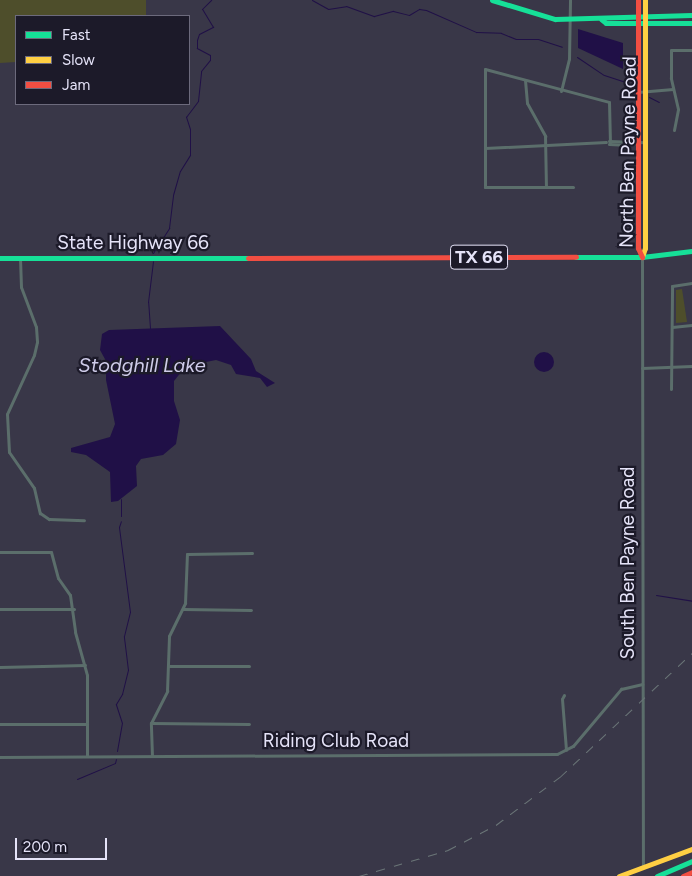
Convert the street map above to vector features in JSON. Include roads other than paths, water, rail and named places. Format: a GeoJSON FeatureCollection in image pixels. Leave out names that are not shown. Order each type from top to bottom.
{"type":"FeatureCollection","features":[{"type":"Feature","properties":{"kind":"main road"},"geometry":{"type":"LineString","coordinates":[[492,0],[536,15],[570,20],[601,19],[606,15],[692,15]]}},
{"type":"Feature","properties":{"kind":"main road","name":"North Ben Payne Road"},"geometry":{"type":"LineString","coordinates":[[638,0],[638,248],[642,257]]}},
{"type":"Feature","properties":{"kind":"main road","name":"North Ben Payne Road"},"geometry":{"type":"LineString","coordinates":[[642,257],[645,248],[645,0]]}},
{"type":"Feature","properties":{"kind":"main road"},"geometry":{"type":"LineString","coordinates":[[601,19],[606,23],[692,23]]}},
{"type":"Feature","properties":{"kind":"main road"},"geometry":{"type":"LineString","coordinates":[[638,214],[645,214]]}},
{"type":"Feature","properties":{"kind":"main road","name":"TX 66"},"geometry":{"type":"LineString","coordinates":[[642,257],[692,251]]}},
{"type":"Feature","properties":{"kind":"main road","name":"State Highway 66"},"geometry":{"type":"LineString","coordinates":[[0,258],[642,257]]}},
{"type":"Feature","properties":{"kind":"main road"},"geometry":{"type":"LineString","coordinates":[[619,876],[692,849]]}},
{"type":"Feature","properties":{"kind":"main road"},"geometry":{"type":"LineString","coordinates":[[657,876],[692,861]]}},
{"type":"Feature","properties":{"kind":"main road"},"geometry":{"type":"LineString","coordinates":[[683,876],[692,872]]}},
{"type":"Feature","properties":{"kind":"street"},"geometry":{"type":"LineString","coordinates":[[561,91],[570,60],[570,0]]}},
{"type":"Feature","properties":{"kind":"street"},"geometry":{"type":"LineString","coordinates":[[674,130],[678,109],[673,89],[671,50],[692,50]]}},
{"type":"Feature","properties":{"kind":"street"},"geometry":{"type":"LineString","coordinates":[[573,188],[485,187],[485,69],[561,91],[609,102],[609,142]]}},
{"type":"Feature","properties":{"kind":"street"},"geometry":{"type":"LineString","coordinates":[[526,80],[527,103],[541,126],[546,146],[546,188]]}},
{"type":"Feature","properties":{"kind":"street"},"geometry":{"type":"LineString","coordinates":[[638,92],[673,89]]}},
{"type":"Feature","properties":{"kind":"street"},"geometry":{"type":"LineString","coordinates":[[485,148],[645,142]]}},
{"type":"Feature","properties":{"kind":"street","name":"South Ben Payne Road"},"geometry":{"type":"LineString","coordinates":[[642,257],[643,868]]}},
{"type":"Feature","properties":{"kind":"street"},"geometry":{"type":"LineString","coordinates":[[20,258],[21,287],[36,327],[37,342],[34,355],[10,401],[6,432],[11,458],[34,488],[40,513],[49,520],[84,520]]}},
{"type":"Feature","properties":{"kind":"street"},"geometry":{"type":"LineString","coordinates":[[671,388],[672,286],[692,283]]}},
{"type":"Feature","properties":{"kind":"street"},"geometry":{"type":"LineString","coordinates":[[672,327],[692,325]]}},
{"type":"Feature","properties":{"kind":"street"},"geometry":{"type":"LineString","coordinates":[[642,368],[692,366]]}},
{"type":"Feature","properties":{"kind":"street"},"geometry":{"type":"LineString","coordinates":[[0,552],[51,552],[58,578],[70,595],[74,609],[75,632],[85,665],[87,756]]}},
{"type":"Feature","properties":{"kind":"street"},"geometry":{"type":"LineString","coordinates":[[152,756],[151,723],[167,691],[171,627],[183,609],[187,554],[252,553]]}},
{"type":"Feature","properties":{"kind":"street"},"geometry":{"type":"LineString","coordinates":[[0,609],[74,609]]}},
{"type":"Feature","properties":{"kind":"street"},"geometry":{"type":"LineString","coordinates":[[183,609],[251,610]]}},
{"type":"Feature","properties":{"kind":"street"},"geometry":{"type":"LineString","coordinates":[[0,667],[85,665]]}},
{"type":"Feature","properties":{"kind":"street"},"geometry":{"type":"LineString","coordinates":[[169,666],[250,666]]}},
{"type":"Feature","properties":{"kind":"street"},"geometry":{"type":"LineString","coordinates":[[566,751],[620,689],[642,684]]}},
{"type":"Feature","properties":{"kind":"street"},"geometry":{"type":"LineString","coordinates":[[564,695],[562,699],[566,716],[566,751]]}},
{"type":"Feature","properties":{"kind":"street"},"geometry":{"type":"LineString","coordinates":[[151,723],[249,724]]}},
{"type":"Feature","properties":{"kind":"street"},"geometry":{"type":"LineString","coordinates":[[0,724],[87,724]]}},
{"type":"Feature","properties":{"kind":"street","name":"Riding Club Road"},"geometry":{"type":"LineString","coordinates":[[0,757],[513,754],[566,751]]}},
{"type":"Feature","properties":{"kind":"water"},"geometry":{"type":"Polygon","coordinates":[[[578,29],[623,43],[623,69],[578,48],[578,29]]]}},
{"type":"Feature","properties":{"kind":"water","name":"Stodghill Lake"},"geometry":{"type":"Polygon","coordinates":[[[220,326],[251,359],[256,371],[275,383],[267,387],[260,378],[236,374],[231,365],[216,360],[186,366],[174,381],[174,401],[180,420],[176,444],[163,455],[141,459],[136,466],[137,486],[118,501],[111,502],[110,472],[86,455],[71,452],[71,448],[110,437],[115,424],[106,380],[106,361],[100,350],[102,334],[109,330],[220,326]]]}},
{"type":"Feature","properties":{"kind":"water"},"geometry":{"type":"Polygon","coordinates":[[[544,352],[551,355],[554,362],[551,369],[544,372],[537,369],[534,362],[537,355],[544,352]]]}},
{"type":"Feature","properties":{"kind":"waterway"},"geometry":{"type":"LineString","coordinates":[[153,253],[169,228],[173,195],[180,171],[190,155],[190,129],[186,117],[198,101],[201,71],[210,60],[210,55],[197,48],[197,40],[199,34],[213,27],[202,9],[211,0]]}},
{"type":"Feature","properties":{"kind":"waterway"},"geometry":{"type":"LineString","coordinates":[[312,0],[328,9],[346,6],[374,16],[393,11],[409,15],[419,9],[426,10],[476,32],[501,33],[516,39],[538,39],[562,47]]}},
{"type":"Feature","properties":{"kind":"waterway"},"geometry":{"type":"LineString","coordinates":[[577,57],[604,75],[628,83]]}},
{"type":"Feature","properties":{"kind":"waterway"},"geometry":{"type":"LineString","coordinates":[[649,97],[659,102]]}},
{"type":"Feature","properties":{"kind":"waterway"},"geometry":{"type":"LineString","coordinates":[[150,328],[148,302],[153,261]]}},
{"type":"Feature","properties":{"kind":"waterway"},"geometry":{"type":"LineString","coordinates":[[121,499],[121,516]]}},
{"type":"Feature","properties":{"kind":"waterway"},"geometry":{"type":"LineString","coordinates":[[117,751],[122,723],[116,704],[122,694],[128,670],[124,636],[130,612],[119,527],[121,521]]}},
{"type":"Feature","properties":{"kind":"waterway"},"geometry":{"type":"LineString","coordinates":[[656,595],[692,601]]}},
{"type":"Feature","properties":{"kind":"waterway"},"geometry":{"type":"LineString","coordinates":[[77,779],[115,763],[116,759]]}},
{"type":"Feature","properties":{"kind":"railway"},"geometry":{"type":"LineString","coordinates":[[359,876],[448,850],[496,825],[560,777],[692,653]]}}]}
